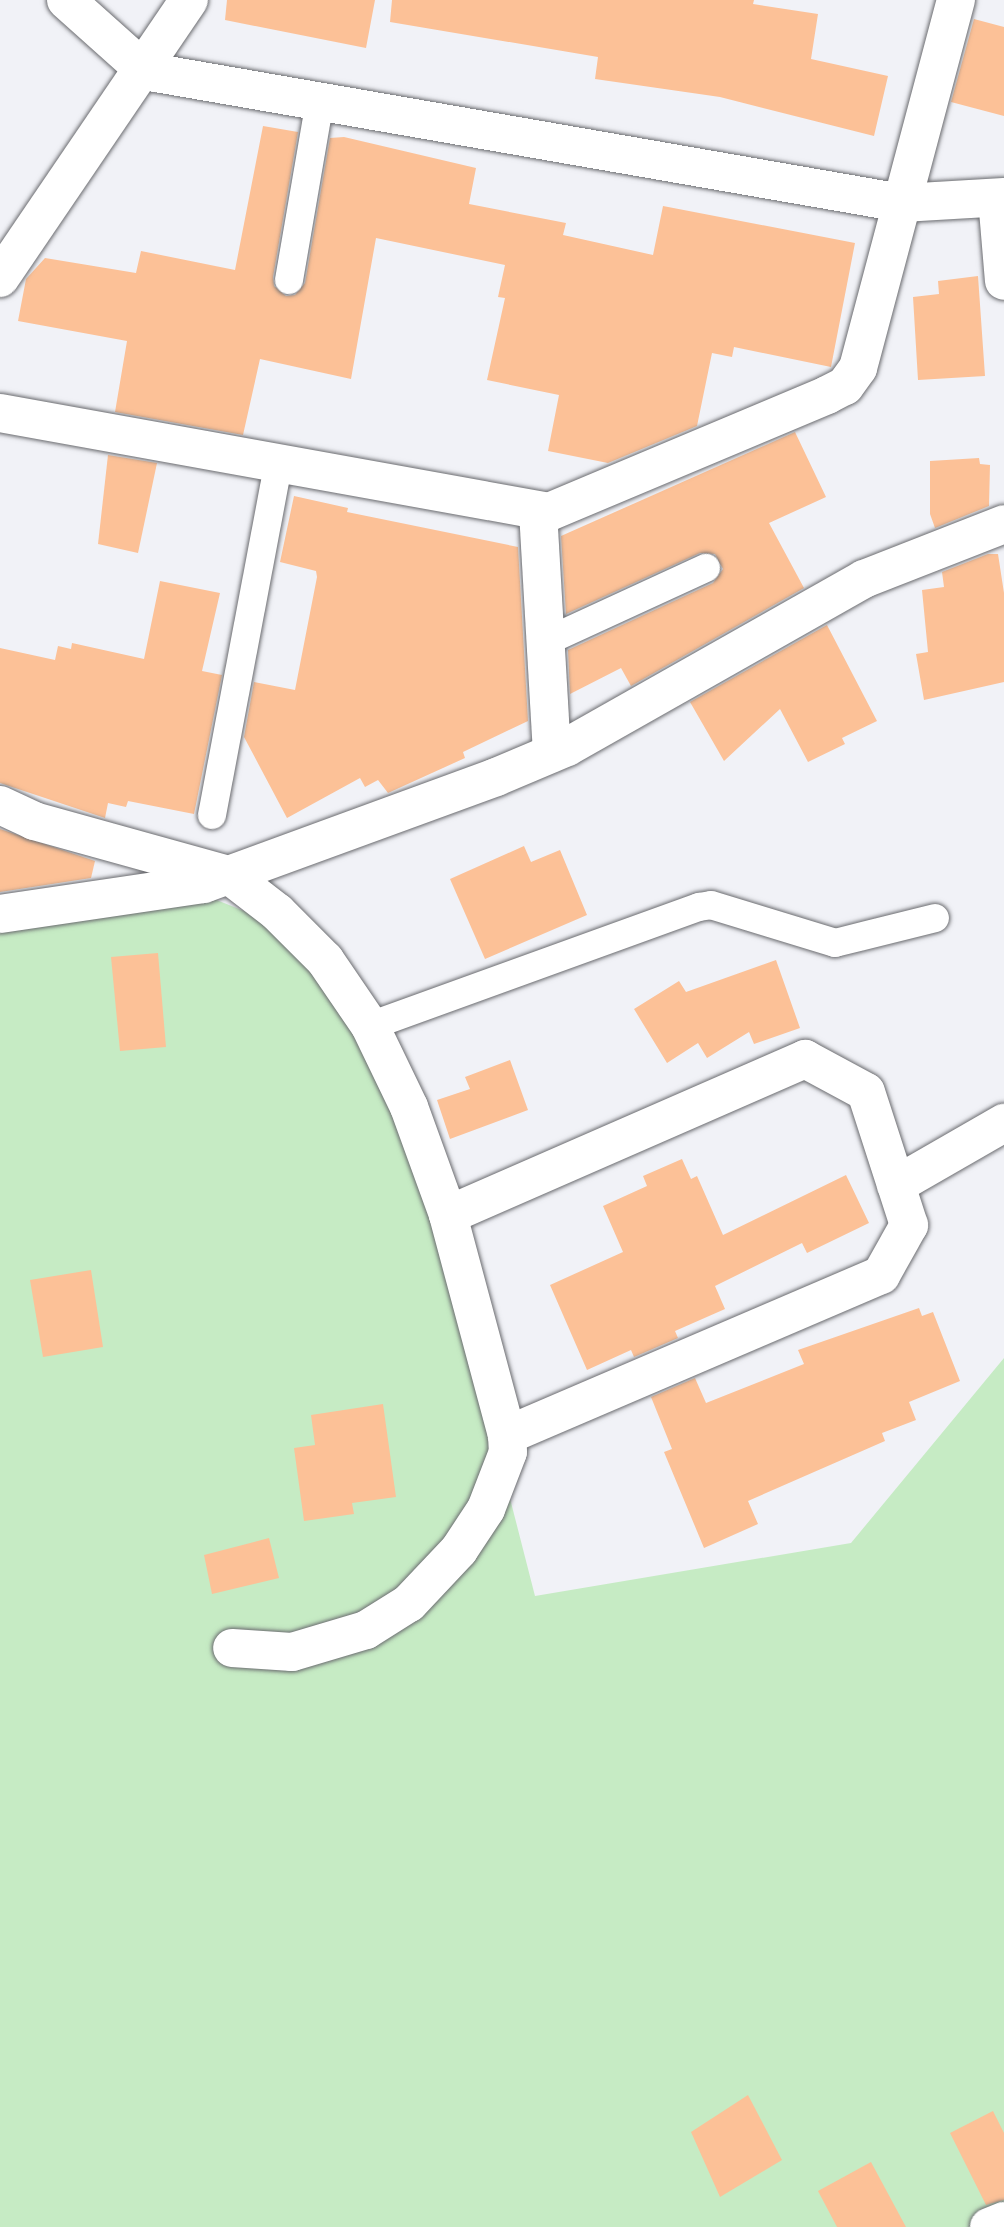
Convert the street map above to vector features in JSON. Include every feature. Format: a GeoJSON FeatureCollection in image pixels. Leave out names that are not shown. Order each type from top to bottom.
{"type":"FeatureCollection","features":[{"type":"Feature","properties":{"kind":"street"},"geometry":{"type":"LineString","coordinates":[[66,0],[142,68],[729,176],[902,202],[1001,197],[1004,281]]}},
{"type":"Feature","properties":{"kind":"street"},"geometry":{"type":"LineString","coordinates":[[0,278],[189,0]]}},
{"type":"Feature","properties":{"kind":"street"},"geometry":{"type":"LineString","coordinates":[[0,413],[549,512],[845,386],[858,368],[956,0]]}},
{"type":"Feature","properties":{"kind":"street"},"geometry":{"type":"LineString","coordinates":[[538,511],[552,753]]}},
{"type":"Feature","properties":{"kind":"street"},"geometry":{"type":"LineString","coordinates":[[0,914],[192,886],[229,875],[552,753],[864,579],[1004,524]]}},
{"type":"Feature","properties":{"kind":"street"},"geometry":{"type":"LineString","coordinates":[[0,805],[34,821],[229,875],[277,912],[325,960],[370,1026],[410,1107],[448,1215],[507,1435],[508,1452],[486,1509],[459,1550],[409,1603],[366,1630],[292,1651],[232,1648]]}},
{"type":"Feature","properties":{"kind":"street"},"geometry":{"type":"LineString","coordinates":[[448,1215],[805,1059],[866,1092],[909,1224],[881,1275],[507,1435]]}},
{"type":"Feature","properties":{"kind":"street"},"geometry":{"type":"LineString","coordinates":[[896,1185],[1004,1123]]}},
{"type":"Feature","properties":{"kind":"street"},"geometry":{"type":"LineString","coordinates":[[989,2227],[1004,2221]]}},
{"type":"Feature","properties":{"kind":"lane"},"geometry":{"type":"LineString","coordinates":[[289,280],[320,100]]}},
{"type":"Feature","properties":{"kind":"lane"},"geometry":{"type":"LineString","coordinates":[[212,815],[278,465]]}},
{"type":"Feature","properties":{"kind":"lane"},"geometry":{"type":"LineString","coordinates":[[547,641],[706,568]]}},
{"type":"Feature","properties":{"kind":"lane"},"geometry":{"type":"LineString","coordinates":[[370,1026],[699,907],[711,905],[835,943],[935,918]]}},
{"type":"Feature","properties":{"kind":"green space"},"geometry":{"type":"Polygon","coordinates":[[[189,889],[294,931],[391,1083],[463,1315],[535,1596],[851,1543],[1004,1358],[1004,2227],[0,2227],[0,921],[189,889]]]}},
{"type":"Feature","properties":{"kind":"building"},"geometry":{"type":"Polygon","coordinates":[[[227,0],[375,0],[366,48],[225,20],[227,0]]]}},
{"type":"Feature","properties":{"kind":"building"},"geometry":{"type":"Polygon","coordinates":[[[392,0],[754,0],[753,4],[818,14],[811,59],[888,76],[874,136],[720,97],[595,79],[598,57],[390,22],[392,0]]]}},
{"type":"Feature","properties":{"kind":"building"},"geometry":{"type":"Polygon","coordinates":[[[974,19],[1004,27],[1004,116],[951,102],[974,19]]]}},
{"type":"Feature","properties":{"kind":"building"},"geometry":{"type":"Polygon","coordinates":[[[263,126],[298,132],[273,277],[274,286],[286,296],[295,295],[305,283],[330,138],[344,137],[476,168],[469,204],[566,223],[563,235],[653,255],[663,206],[855,243],[831,367],[734,347],[732,357],[712,353],[697,426],[608,463],[548,451],[559,395],[487,380],[505,298],[498,297],[505,265],[376,238],[351,379],[260,359],[243,435],[115,412],[127,341],[18,321],[26,279],[45,258],[136,273],[141,251],[235,270],[263,126]]]}},
{"type":"Feature","properties":{"kind":"building"},"geometry":{"type":"Polygon","coordinates":[[[978,276],[985,376],[918,380],[913,297],[939,294],[938,281],[978,276]]]}},
{"type":"Feature","properties":{"kind":"building"},"geometry":{"type":"Polygon","coordinates":[[[795,432],[826,497],[769,523],[804,588],[631,686],[621,668],[570,694],[568,650],[713,583],[723,569],[715,554],[700,553],[566,614],[561,536],[795,432]]]}},
{"type":"Feature","properties":{"kind":"building"},"geometry":{"type":"Polygon","coordinates":[[[108,455],[157,463],[138,553],[98,544],[108,455]]]}},
{"type":"Feature","properties":{"kind":"building"},"geometry":{"type":"Polygon","coordinates":[[[979,458],[980,464],[990,465],[989,506],[935,528],[930,514],[930,461],[979,458]]]}},
{"type":"Feature","properties":{"kind":"building"},"geometry":{"type":"Polygon","coordinates":[[[294,496],[348,508],[347,512],[518,547],[528,721],[463,752],[465,758],[388,793],[378,780],[365,787],[360,778],[287,818],[244,737],[254,682],[295,690],[317,577],[316,571],[280,562],[294,496]]]}},
{"type":"Feature","properties":{"kind":"building"},"geometry":{"type":"Polygon","coordinates":[[[988,554],[998,554],[1004,593],[1004,682],[924,700],[916,654],[928,652],[922,590],[944,587],[942,572],[988,554]]]}},
{"type":"Feature","properties":{"kind":"building"},"geometry":{"type":"Polygon","coordinates":[[[160,581],[220,593],[202,671],[222,675],[194,814],[128,801],[126,807],[108,803],[105,818],[0,783],[0,648],[55,660],[58,646],[71,649],[72,643],[144,659],[160,581]]]}},
{"type":"Feature","properties":{"kind":"building"},"geometry":{"type":"Polygon","coordinates":[[[827,625],[877,721],[842,738],[845,744],[808,762],[780,709],[724,761],[690,702],[827,625]]]}},
{"type":"Feature","properties":{"kind":"building"},"geometry":{"type":"Polygon","coordinates":[[[0,829],[95,861],[91,878],[0,892],[0,829]]]}},
{"type":"Feature","properties":{"kind":"building"},"geometry":{"type":"Polygon","coordinates":[[[524,846],[531,862],[560,850],[587,915],[485,959],[450,879],[524,846]]]}},
{"type":"Feature","properties":{"kind":"building"},"geometry":{"type":"Polygon","coordinates":[[[158,953],[166,1047],[120,1051],[111,957],[158,953]]]}},
{"type":"Feature","properties":{"kind":"building"},"geometry":{"type":"Polygon","coordinates":[[[776,960],[800,1028],[754,1044],[749,1032],[707,1058],[698,1043],[667,1063],[634,1009],[679,981],[686,992],[776,960]]]}},
{"type":"Feature","properties":{"kind":"building"},"geometry":{"type":"Polygon","coordinates":[[[510,1060],[528,1110],[450,1139],[437,1100],[470,1089],[465,1077],[510,1060]]]}},
{"type":"Feature","properties":{"kind":"building"},"geometry":{"type":"Polygon","coordinates":[[[682,1159],[691,1179],[697,1176],[723,1235],[846,1175],[869,1223],[807,1253],[802,1243],[715,1286],[725,1309],[675,1331],[678,1338],[634,1357],[631,1350],[587,1370],[550,1285],[623,1252],[603,1206],[647,1186],[643,1176],[682,1159]]]}},
{"type":"Feature","properties":{"kind":"building"},"geometry":{"type":"Polygon","coordinates":[[[91,1270],[103,1347],[43,1357],[30,1280],[91,1270]]]}},
{"type":"Feature","properties":{"kind":"building"},"geometry":{"type":"Polygon","coordinates":[[[919,1308],[922,1316],[933,1312],[960,1381],[909,1402],[916,1420],[882,1433],[885,1441],[748,1501],[758,1524],[704,1548],[664,1452],[672,1449],[651,1397],[695,1378],[706,1403],[804,1364],[798,1350],[919,1308]]]}},
{"type":"Feature","properties":{"kind":"building"},"geometry":{"type":"Polygon","coordinates":[[[383,1404],[396,1497],[352,1503],[354,1514],[304,1521],[294,1448],[315,1445],[311,1415],[383,1404]]]}},
{"type":"Feature","properties":{"kind":"building"},"geometry":{"type":"Polygon","coordinates":[[[269,1538],[279,1578],[212,1594],[204,1555],[269,1538]]]}},
{"type":"Feature","properties":{"kind":"building"},"geometry":{"type":"Polygon","coordinates":[[[748,2095],[782,2160],[720,2197],[691,2132],[748,2095]]]}},
{"type":"Feature","properties":{"kind":"building"},"geometry":{"type":"Polygon","coordinates":[[[993,2111],[1004,2133],[1004,2200],[986,2205],[950,2133],[993,2111]]]}},
{"type":"Feature","properties":{"kind":"building"},"geometry":{"type":"Polygon","coordinates":[[[871,2162],[906,2227],[837,2227],[818,2191],[871,2162]]]}}]}
